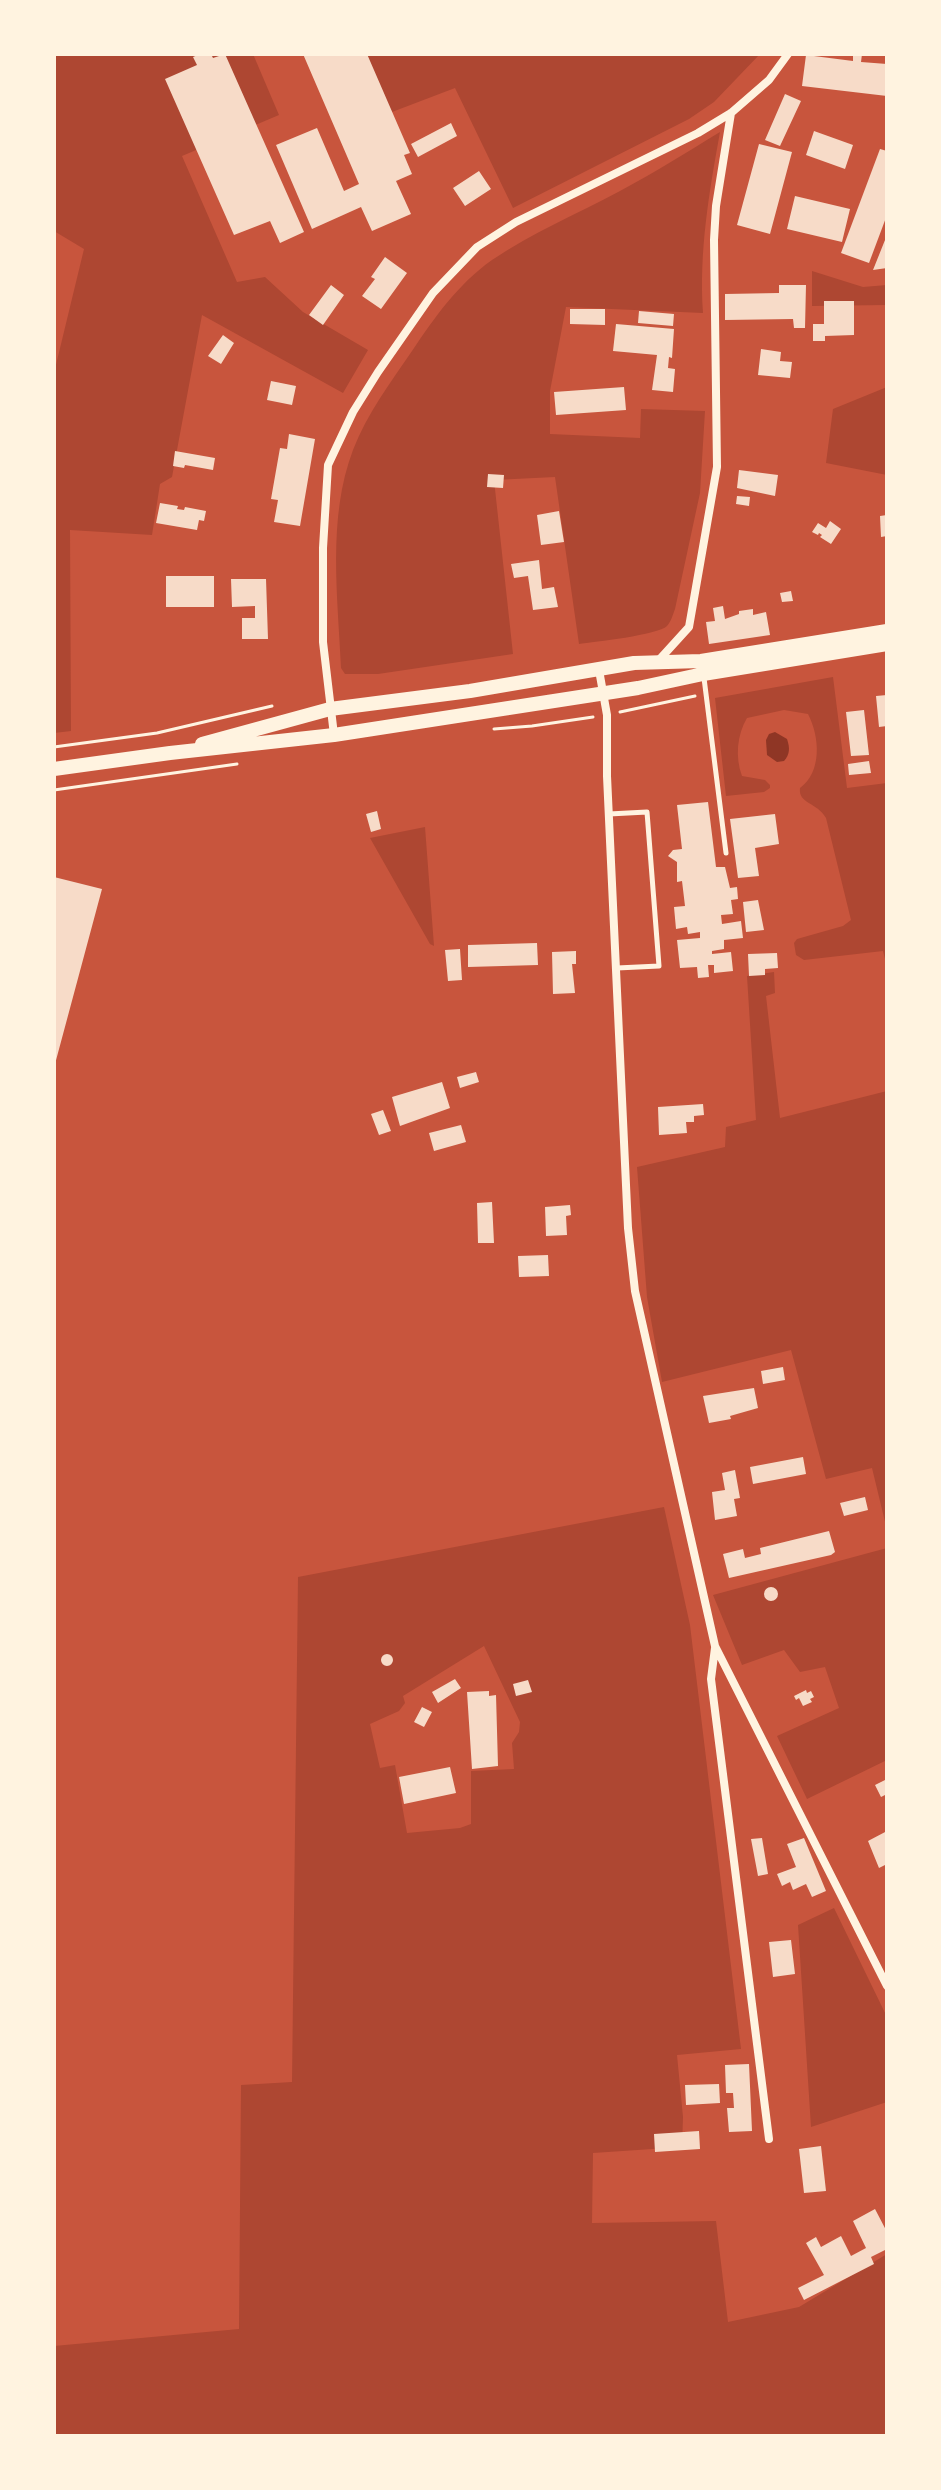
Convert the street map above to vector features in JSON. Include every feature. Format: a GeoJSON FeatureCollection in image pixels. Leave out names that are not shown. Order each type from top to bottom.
{"type":"FeatureCollection","features":[{"type":"Feature","properties":{"kind":"main road"},"geometry":{"type":"LineString","coordinates":[[54,769],[334,735],[603,694],[702,667],[887,631]]}},
{"type":"Feature","properties":{"kind":"main road"},"geometry":{"type":"LineString","coordinates":[[170,753],[330,709],[470,691],[659,660],[702,667],[887,644]]}},
{"type":"Feature","properties":{"kind":"street"},"geometry":{"type":"LineString","coordinates":[[334,735],[323,642],[323,548],[328,465],[353,412],[378,372],[433,293],[477,247],[516,222],[698,133],[731,113],[769,80],[788,54]]}},
{"type":"Feature","properties":{"kind":"street"},"geometry":{"type":"LineString","coordinates":[[659,660],[689,627],[717,467],[714,240],[716,206],[731,113]]}},
{"type":"Feature","properties":{"kind":"street"},"geometry":{"type":"LineString","coordinates":[[599,670],[607,715],[628,1228],[635,1291],[715,1646],[887,1986]]}},
{"type":"Feature","properties":{"kind":"street"},"geometry":{"type":"LineString","coordinates":[[715,1646],[711,1679],[769,2139]]}},
{"type":"Feature","properties":{"kind":"lane"},"geometry":{"type":"LineString","coordinates":[[702,667],[726,853]]}},
{"type":"Feature","properties":{"kind":"lane"},"geometry":{"type":"LineString","coordinates":[[609,814],[647,812],[659,966],[616,968]]}},
{"type":"Feature","properties":{"kind":"path"},"geometry":{"type":"LineString","coordinates":[[607,715],[641,708]]}},
{"type":"Feature","properties":{"kind":"path"},"geometry":{"type":"LineString","coordinates":[[54,747],[92,742]]}},
{"type":"Feature","properties":{"kind":"path"},"geometry":{"type":"LineString","coordinates":[[54,790],[123,780]]}},
{"type":"Feature","properties":{"kind":"shaded area"},"geometry":{"type":"Polygon","coordinates":[[[54,54],[253,54],[279,115],[182,156],[237,282],[265,277],[303,312],[368,350],[343,393],[202,315],[172,477],[160,484],[152,535],[70,530],[71,731],[54,733],[54,373],[84,249],[54,231],[54,54]]]}},
{"type":"Feature","properties":{"kind":"shaded area"},"geometry":{"type":"Polygon","coordinates":[[[342,54],[760,54],[714,102],[689,119],[513,208],[455,88],[392,112],[373,72],[342,54]]]}},
{"type":"Feature","properties":{"kind":"shaded area"},"geometry":{"type":"Polygon","coordinates":[[[720,132],[704,245],[703,313],[566,307],[550,391],[550,434],[640,438],[641,409],[705,411],[700,493],[675,609],[668,624],[639,635],[579,644],[555,477],[494,480],[513,654],[378,674],[345,674],[341,668],[336,558],[340,503],[353,450],[387,387],[438,314],[480,269],[507,250],[633,184],[720,132]]]}},
{"type":"Feature","properties":{"kind":"shaded area"},"geometry":{"type":"Polygon","coordinates":[[[812,271],[863,287],[887,285],[887,305],[812,306],[812,271]]]}},
{"type":"Feature","properties":{"kind":"shaded area"},"geometry":{"type":"Polygon","coordinates":[[[887,387],[887,475],[826,463],[833,409],[887,387]]]}},
{"type":"Feature","properties":{"kind":"shaded area"},"geometry":{"type":"Polygon","coordinates":[[[833,677],[847,788],[887,783],[887,967],[883,951],[804,960],[796,955],[794,943],[797,939],[843,926],[851,920],[826,818],[800,793],[800,788],[812,773],[817,754],[815,733],[808,714],[784,710],[747,718],[738,746],[742,776],[765,780],[770,788],[764,792],[726,796],[715,698],[833,677]]]}},
{"type":"Feature","properties":{"kind":"shaded area"},"geometry":{"type":"Polygon","coordinates":[[[775,732],[787,739],[789,745],[784,761],[777,762],[767,755],[766,740],[769,734],[775,732]]]}},
{"type":"Feature","properties":{"kind":"shaded area"},"geometry":{"type":"Polygon","coordinates":[[[425,827],[434,946],[430,944],[370,838],[425,827]]]}},
{"type":"Feature","properties":{"kind":"shaded area"},"geometry":{"type":"Polygon","coordinates":[[[774,972],[775,993],[766,996],[780,1118],[887,1091],[887,1530],[872,1468],[826,1479],[791,1350],[662,1382],[647,1297],[637,1167],[725,1147],[726,1127],[756,1120],[747,976],[774,972]]]}},
{"type":"Feature","properties":{"kind":"shaded area"},"geometry":{"type":"Polygon","coordinates":[[[664,1507],[690,1625],[741,2049],[677,2055],[683,2117],[682,2147],[593,2153],[592,2223],[716,2221],[728,2322],[799,2307],[887,2254],[887,2436],[54,2436],[54,2346],[239,2329],[241,2085],[292,2082],[298,1577],[664,1507]],[[484,1646],[403,1696],[405,1703],[399,1711],[370,1724],[380,1768],[395,1765],[407,1833],[460,1828],[471,1824],[471,1771],[514,1769],[512,1743],[519,1732],[520,1722],[484,1646]]]}},
{"type":"Feature","properties":{"kind":"shaded area"},"geometry":{"type":"Polygon","coordinates":[[[887,1548],[887,1760],[807,1799],[777,1736],[839,1708],[825,1667],[800,1672],[784,1650],[742,1665],[713,1595],[887,1548]]]}},
{"type":"Feature","properties":{"kind":"shaded area"},"geometry":{"type":"Polygon","coordinates":[[[834,1908],[887,2017],[887,2102],[811,2127],[798,1925],[834,1908]]]}},
{"type":"Feature","properties":{"kind":"building"},"geometry":{"type":"Polygon","coordinates":[[[211,54],[213,58],[225,54],[304,232],[280,243],[270,221],[234,235],[165,79],[197,65],[193,57],[211,54]]]}},
{"type":"Feature","properties":{"kind":"building"},"geometry":{"type":"Polygon","coordinates":[[[303,54],[367,54],[410,153],[404,155],[412,174],[396,181],[411,214],[372,231],[361,207],[312,229],[276,145],[317,128],[344,191],[359,184],[303,54]]]}},
{"type":"Feature","properties":{"kind":"building"},"geometry":{"type":"Polygon","coordinates":[[[853,54],[862,54],[861,62],[887,64],[887,96],[802,86],[806,55],[853,61],[853,54]]]}},
{"type":"Feature","properties":{"kind":"building"},"geometry":{"type":"Polygon","coordinates":[[[785,94],[801,101],[780,146],[765,140],[785,94]]]}},
{"type":"Feature","properties":{"kind":"building"},"geometry":{"type":"Polygon","coordinates":[[[451,123],[457,136],[418,157],[411,144],[451,123]]]}},
{"type":"Feature","properties":{"kind":"building"},"geometry":{"type":"Polygon","coordinates":[[[814,131],[853,145],[845,169],[806,155],[814,131]]]}},
{"type":"Feature","properties":{"kind":"building"},"geometry":{"type":"Polygon","coordinates":[[[759,144],[792,152],[770,234],[737,225],[759,144]]]}},
{"type":"Feature","properties":{"kind":"building"},"geometry":{"type":"Polygon","coordinates":[[[880,149],[887,151],[887,215],[869,263],[841,253],[880,149]]]}},
{"type":"Feature","properties":{"kind":"building"},"geometry":{"type":"Polygon","coordinates":[[[479,171],[491,189],[465,206],[453,188],[479,171]]]}},
{"type":"Feature","properties":{"kind":"building"},"geometry":{"type":"Polygon","coordinates":[[[795,196],[850,209],[842,242],[787,229],[795,196]]]}},
{"type":"Feature","properties":{"kind":"building"},"geometry":{"type":"Polygon","coordinates":[[[887,235],[887,268],[873,270],[887,235]]]}},
{"type":"Feature","properties":{"kind":"building"},"geometry":{"type":"Polygon","coordinates":[[[385,257],[407,273],[381,309],[362,296],[375,279],[371,277],[385,257]]]}},
{"type":"Feature","properties":{"kind":"building"},"geometry":{"type":"Polygon","coordinates":[[[331,285],[344,295],[323,325],[309,315],[331,285]]]}},
{"type":"Feature","properties":{"kind":"building"},"geometry":{"type":"Polygon","coordinates":[[[779,285],[806,285],[805,328],[794,328],[793,319],[725,320],[725,294],[779,293],[779,285]]]}},
{"type":"Feature","properties":{"kind":"building"},"geometry":{"type":"Polygon","coordinates":[[[824,301],[854,301],[854,335],[825,336],[825,341],[813,341],[813,324],[824,324],[824,301]]]}},
{"type":"Feature","properties":{"kind":"building"},"geometry":{"type":"Polygon","coordinates":[[[570,309],[605,309],[605,325],[570,324],[570,309]]]}},
{"type":"Feature","properties":{"kind":"building"},"geometry":{"type":"Polygon","coordinates":[[[639,311],[674,314],[673,326],[638,323],[639,311]]]}},
{"type":"Feature","properties":{"kind":"building"},"geometry":{"type":"Polygon","coordinates":[[[616,324],[674,329],[672,358],[669,357],[668,368],[675,369],[673,392],[652,390],[657,355],[613,351],[616,324]]]}},
{"type":"Feature","properties":{"kind":"building"},"geometry":{"type":"Polygon","coordinates":[[[223,335],[234,343],[221,364],[208,356],[223,335]]]}},
{"type":"Feature","properties":{"kind":"building"},"geometry":{"type":"Polygon","coordinates":[[[761,349],[781,352],[780,361],[792,362],[790,378],[758,375],[761,349]]]}},
{"type":"Feature","properties":{"kind":"building"},"geometry":{"type":"Polygon","coordinates":[[[271,381],[296,386],[292,405],[267,400],[271,381]]]}},
{"type":"Feature","properties":{"kind":"building"},"geometry":{"type":"Polygon","coordinates":[[[624,387],[626,410],[556,415],[554,392],[624,387]]]}},
{"type":"Feature","properties":{"kind":"building"},"geometry":{"type":"Polygon","coordinates":[[[289,434],[315,439],[300,526],[274,522],[278,500],[271,499],[280,448],[287,449],[289,434]]]}},
{"type":"Feature","properties":{"kind":"building"},"geometry":{"type":"Polygon","coordinates":[[[175,451],[215,458],[213,470],[173,466],[175,451]]]}},
{"type":"Feature","properties":{"kind":"building"},"geometry":{"type":"Polygon","coordinates":[[[739,470],[778,475],[775,496],[737,488],[739,470]]]}},
{"type":"Feature","properties":{"kind":"building"},"geometry":{"type":"Polygon","coordinates":[[[488,474],[504,475],[503,488],[487,487],[488,474]]]}},
{"type":"Feature","properties":{"kind":"building"},"geometry":{"type":"Polygon","coordinates":[[[737,496],[750,497],[749,506],[736,504],[737,496]]]}},
{"type":"Feature","properties":{"kind":"building"},"geometry":{"type":"Polygon","coordinates":[[[160,503],[178,506],[177,509],[184,510],[185,507],[206,511],[204,521],[199,520],[197,530],[156,523],[160,503]]]}},
{"type":"Feature","properties":{"kind":"building"},"geometry":{"type":"Polygon","coordinates":[[[559,511],[564,542],[541,545],[537,515],[559,511]]]}},
{"type":"Feature","properties":{"kind":"building"},"geometry":{"type":"Polygon","coordinates":[[[887,515],[887,536],[881,537],[880,516],[887,515]]]}},
{"type":"Feature","properties":{"kind":"building"},"geometry":{"type":"Polygon","coordinates":[[[830,521],[841,529],[831,544],[819,533],[812,532],[818,523],[826,528],[830,521]]]}},
{"type":"Feature","properties":{"kind":"building"},"geometry":{"type":"Polygon","coordinates":[[[539,560],[542,589],[554,587],[558,607],[533,610],[528,576],[514,578],[511,564],[539,560]]]}},
{"type":"Feature","properties":{"kind":"building"},"geometry":{"type":"Polygon","coordinates":[[[166,576],[214,576],[214,607],[166,607],[166,576]]]}},
{"type":"Feature","properties":{"kind":"building"},"geometry":{"type":"Polygon","coordinates":[[[231,579],[266,579],[268,639],[242,639],[242,618],[255,618],[255,606],[232,607],[231,579]]]}},
{"type":"Feature","properties":{"kind":"building"},"geometry":{"type":"Polygon","coordinates":[[[791,591],[793,601],[782,602],[780,593],[791,591]]]}},
{"type":"Feature","properties":{"kind":"building"},"geometry":{"type":"Polygon","coordinates":[[[723,606],[725,619],[739,614],[739,611],[753,609],[753,615],[766,612],[770,635],[709,644],[706,622],[715,621],[713,608],[723,606]]]}},
{"type":"Feature","properties":{"kind":"building"},"geometry":{"type":"Polygon","coordinates":[[[887,695],[887,726],[879,727],[876,696],[887,695]]]}},
{"type":"Feature","properties":{"kind":"building"},"geometry":{"type":"Polygon","coordinates":[[[864,710],[869,755],[851,756],[846,712],[864,710]]]}},
{"type":"Feature","properties":{"kind":"building"},"geometry":{"type":"Polygon","coordinates":[[[869,761],[871,773],[849,775],[848,764],[869,761]]]}},
{"type":"Feature","properties":{"kind":"building"},"geometry":{"type":"Polygon","coordinates":[[[708,802],[716,867],[725,867],[730,888],[737,887],[738,899],[731,900],[733,914],[721,915],[722,924],[741,921],[743,938],[724,940],[724,949],[712,951],[712,954],[731,952],[733,971],[714,973],[714,965],[708,965],[709,977],[698,978],[697,967],[680,968],[677,940],[700,938],[700,932],[688,934],[687,927],[676,929],[674,907],[685,906],[682,881],[677,882],[677,862],[668,856],[673,850],[682,849],[677,805],[708,802]]]}},
{"type":"Feature","properties":{"kind":"building"},"geometry":{"type":"Polygon","coordinates":[[[377,811],[381,829],[371,832],[366,814],[377,811]]]}},
{"type":"Feature","properties":{"kind":"building"},"geometry":{"type":"Polygon","coordinates":[[[775,814],[779,844],[755,848],[759,876],[738,878],[730,819],[775,814]]]}},
{"type":"Feature","properties":{"kind":"building"},"geometry":{"type":"Polygon","coordinates":[[[54,877],[102,889],[55,1064],[54,1063],[54,877]]]}},
{"type":"Feature","properties":{"kind":"building"},"geometry":{"type":"Polygon","coordinates":[[[758,900],[764,930],[746,932],[743,902],[758,900]]]}},
{"type":"Feature","properties":{"kind":"building"},"geometry":{"type":"Polygon","coordinates":[[[537,943],[538,965],[468,967],[468,945],[537,943]]]}},
{"type":"Feature","properties":{"kind":"building"},"geometry":{"type":"Polygon","coordinates":[[[460,949],[462,980],[448,981],[445,950],[460,949]]]}},
{"type":"Feature","properties":{"kind":"building"},"geometry":{"type":"Polygon","coordinates":[[[576,951],[576,964],[572,964],[575,993],[553,994],[552,952],[576,951]]]}},
{"type":"Feature","properties":{"kind":"building"},"geometry":{"type":"Polygon","coordinates":[[[777,953],[778,968],[765,969],[765,975],[749,976],[748,954],[777,953]]]}},
{"type":"Feature","properties":{"kind":"building"},"geometry":{"type":"Polygon","coordinates":[[[476,1072],[479,1082],[460,1088],[457,1077],[476,1072]]]}},
{"type":"Feature","properties":{"kind":"building"},"geometry":{"type":"Polygon","coordinates":[[[442,1082],[450,1108],[400,1126],[392,1097],[442,1082]]]}},
{"type":"Feature","properties":{"kind":"building"},"geometry":{"type":"Polygon","coordinates":[[[703,1104],[704,1115],[694,1116],[694,1122],[686,1122],[687,1133],[659,1135],[658,1107],[703,1104]]]}},
{"type":"Feature","properties":{"kind":"building"},"geometry":{"type":"Polygon","coordinates":[[[383,1110],[391,1131],[379,1135],[371,1114],[383,1110]]]}},
{"type":"Feature","properties":{"kind":"building"},"geometry":{"type":"Polygon","coordinates":[[[461,1125],[466,1142],[434,1151],[429,1133],[461,1125]]]}},
{"type":"Feature","properties":{"kind":"building"},"geometry":{"type":"Polygon","coordinates":[[[492,1202],[494,1243],[478,1243],[477,1203],[492,1202]]]}},
{"type":"Feature","properties":{"kind":"building"},"geometry":{"type":"Polygon","coordinates":[[[570,1205],[571,1215],[566,1216],[567,1235],[546,1236],[545,1207],[570,1205]]]}},
{"type":"Feature","properties":{"kind":"building"},"geometry":{"type":"Polygon","coordinates":[[[548,1255],[549,1276],[519,1277],[518,1256],[548,1255]]]}},
{"type":"Feature","properties":{"kind":"building"},"geometry":{"type":"Polygon","coordinates":[[[783,1367],[785,1380],[763,1384],[761,1371],[783,1367]]]}},
{"type":"Feature","properties":{"kind":"building"},"geometry":{"type":"Polygon","coordinates":[[[754,1388],[758,1408],[730,1416],[731,1419],[709,1423],[703,1396],[754,1388]]]}},
{"type":"Feature","properties":{"kind":"building"},"geometry":{"type":"Polygon","coordinates":[[[803,1457],[806,1474],[753,1484],[750,1467],[803,1457]]]}},
{"type":"Feature","properties":{"kind":"building"},"geometry":{"type":"Polygon","coordinates":[[[735,1470],[740,1498],[734,1499],[737,1516],[715,1520],[712,1492],[725,1490],[722,1473],[735,1470]]]}},
{"type":"Feature","properties":{"kind":"building"},"geometry":{"type":"Polygon","coordinates":[[[865,1497],[868,1510],[844,1516],[840,1503],[865,1497]]]}},
{"type":"Feature","properties":{"kind":"building"},"geometry":{"type":"Polygon","coordinates":[[[829,1531],[835,1552],[831,1555],[729,1578],[723,1554],[743,1549],[745,1558],[761,1554],[760,1548],[829,1531]]]}},
{"type":"Feature","properties":{"kind":"building"},"geometry":{"type":"Polygon","coordinates":[[[771,1587],[778,1594],[771,1601],[764,1594],[771,1587]]]}},
{"type":"Feature","properties":{"kind":"building"},"geometry":{"type":"Polygon","coordinates":[[[382,1655],[392,1655],[392,1665],[382,1665],[382,1655]]]}},
{"type":"Feature","properties":{"kind":"building"},"geometry":{"type":"Polygon","coordinates":[[[455,1679],[461,1688],[438,1703],[432,1692],[455,1679]]]}},
{"type":"Feature","properties":{"kind":"building"},"geometry":{"type":"Polygon","coordinates":[[[528,1680],[532,1692],[516,1696],[513,1684],[528,1680]]]}},
{"type":"Feature","properties":{"kind":"building"},"geometry":{"type":"Polygon","coordinates":[[[806,1690],[807,1693],[811,1691],[814,1697],[810,1699],[812,1702],[803,1706],[794,1696],[806,1690]]]}},
{"type":"Feature","properties":{"kind":"building"},"geometry":{"type":"Polygon","coordinates":[[[489,1691],[489,1696],[496,1695],[498,1766],[472,1769],[467,1692],[489,1691]]]}},
{"type":"Feature","properties":{"kind":"building"},"geometry":{"type":"Polygon","coordinates":[[[422,1707],[432,1712],[424,1727],[414,1722],[422,1707]]]}},
{"type":"Feature","properties":{"kind":"building"},"geometry":{"type":"Polygon","coordinates":[[[450,1767],[456,1793],[404,1804],[399,1777],[450,1767]]]}},
{"type":"Feature","properties":{"kind":"building"},"geometry":{"type":"Polygon","coordinates":[[[887,1779],[887,1794],[881,1797],[875,1785],[887,1779]]]}},
{"type":"Feature","properties":{"kind":"building"},"geometry":{"type":"Polygon","coordinates":[[[887,1831],[887,1864],[879,1868],[868,1841],[887,1831]]]}},
{"type":"Feature","properties":{"kind":"building"},"geometry":{"type":"Polygon","coordinates":[[[762,1838],[768,1874],[758,1876],[751,1839],[762,1838]]]}},
{"type":"Feature","properties":{"kind":"building"},"geometry":{"type":"Polygon","coordinates":[[[804,1838],[826,1891],[812,1897],[806,1884],[793,1890],[790,1882],[782,1886],[777,1874],[796,1867],[787,1844],[804,1838]]]}},
{"type":"Feature","properties":{"kind":"building"},"geometry":{"type":"Polygon","coordinates":[[[791,1940],[795,1974],[773,1977],[769,1942],[791,1940]]]}},
{"type":"Feature","properties":{"kind":"building"},"geometry":{"type":"Polygon","coordinates":[[[749,2064],[752,2131],[729,2132],[727,2108],[734,2108],[733,2093],[726,2093],[725,2065],[749,2064]]]}},
{"type":"Feature","properties":{"kind":"building"},"geometry":{"type":"Polygon","coordinates":[[[719,2084],[720,2103],[686,2105],[685,2085],[719,2084]]]}},
{"type":"Feature","properties":{"kind":"building"},"geometry":{"type":"Polygon","coordinates":[[[699,2131],[700,2149],[655,2152],[654,2134],[699,2131]]]}},
{"type":"Feature","properties":{"kind":"building"},"geometry":{"type":"Polygon","coordinates":[[[821,2146],[826,2191],[804,2193],[799,2149],[821,2146]]]}},
{"type":"Feature","properties":{"kind":"building"},"geometry":{"type":"Polygon","coordinates":[[[875,2209],[887,2232],[887,2249],[871,2257],[874,2264],[804,2300],[798,2288],[824,2275],[806,2243],[816,2237],[821,2247],[841,2236],[851,2256],[866,2248],[853,2221],[875,2209]]]}}]}
